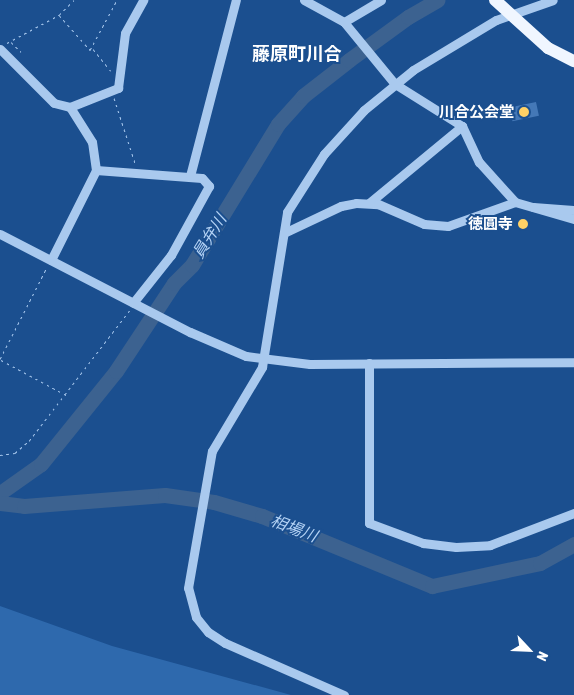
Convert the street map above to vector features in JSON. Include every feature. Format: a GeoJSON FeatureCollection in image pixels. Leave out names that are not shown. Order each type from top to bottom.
{"type":"FeatureCollection","features":[{"type":"Feature","properties":{"kind":"main road"},"geometry":{"type":"LineString","coordinates":[[495,0],[548,48],[574,61]]}},
{"type":"Feature","properties":{"kind":"street"},"geometry":{"type":"LineString","coordinates":[[0,49],[54,103],[70,107],[113,92],[120,83],[125,33],[142,0]]}},
{"type":"Feature","properties":{"kind":"street"},"geometry":{"type":"LineString","coordinates":[[190,176],[236,0]]}},
{"type":"Feature","properties":{"kind":"street"},"geometry":{"type":"LineString","coordinates":[[304,0],[346,24],[394,82],[462,126],[479,162],[515,202],[574,220]]}},
{"type":"Feature","properties":{"kind":"street"},"geometry":{"type":"LineString","coordinates":[[346,24],[381,0]]}},
{"type":"Feature","properties":{"kind":"street"},"geometry":{"type":"LineString","coordinates":[[344,695],[225,643],[204,628],[189,594],[194,541],[205,482],[218,438],[264,360],[292,201],[324,154],[364,110],[394,82],[508,12],[553,0]]}},
{"type":"Feature","properties":{"kind":"street"},"geometry":{"type":"LineString","coordinates":[[50,260],[96,170],[92,142],[70,107]]}},
{"type":"Feature","properties":{"kind":"street"},"geometry":{"type":"LineString","coordinates":[[369,203],[462,126]]}},
{"type":"Feature","properties":{"kind":"street"},"geometry":{"type":"LineString","coordinates":[[96,170],[190,176],[205,179],[208,186],[206,196],[171,255],[135,304]]}},
{"type":"Feature","properties":{"kind":"street"},"geometry":{"type":"LineString","coordinates":[[286,232],[341,206],[369,203],[424,224],[448,226],[515,202]]}},
{"type":"Feature","properties":{"kind":"street"},"geometry":{"type":"LineString","coordinates":[[528,207],[556,206],[574,210]]}},
{"type":"Feature","properties":{"kind":"street"},"geometry":{"type":"LineString","coordinates":[[0,234],[222,348],[264,360],[369,363],[574,362]]}},
{"type":"Feature","properties":{"kind":"street"},"geometry":{"type":"LineString","coordinates":[[369,363],[369,522],[423,542],[456,547],[490,545],[574,513]]}},
{"type":"Feature","properties":{"kind":"path"},"geometry":{"type":"LineString","coordinates":[[0,44],[12,42],[60,15],[74,0]]}},
{"type":"Feature","properties":{"kind":"path"},"geometry":{"type":"LineString","coordinates":[[92,48],[117,0]]}},
{"type":"Feature","properties":{"kind":"path"},"geometry":{"type":"LineString","coordinates":[[60,15],[107,62],[111,74]]}},
{"type":"Feature","properties":{"kind":"path"},"geometry":{"type":"LineString","coordinates":[[12,42],[21,52]]}},
{"type":"Feature","properties":{"kind":"path"},"geometry":{"type":"LineString","coordinates":[[113,92],[138,174]]}},
{"type":"Feature","properties":{"kind":"path"},"geometry":{"type":"LineString","coordinates":[[50,260],[0,360],[66,396]]}},
{"type":"Feature","properties":{"kind":"path"},"geometry":{"type":"LineString","coordinates":[[0,455],[23,447],[66,396],[135,304]]}},
{"type":"Feature","properties":{"kind":"shaded area"},"geometry":{"type":"Polygon","coordinates":[[[0,606],[112,646],[291,695],[0,695],[0,606]]]}},
{"type":"Feature","properties":{"kind":"building","name":"川合公会堂"},"geometry":{"type":"Polygon","coordinates":[[[536,102],[539,116],[513,121],[510,108],[536,102]]]}},
{"type":"Feature","properties":{"kind":"waterway","name":"員弁川"},"geometry":{"type":"LineString","coordinates":[[0,493],[41,464],[116,371],[174,283],[192,265],[278,124],[303,96],[349,60],[408,17],[438,0]]}},
{"type":"Feature","properties":{"kind":"waterway","name":"相場川"},"geometry":{"type":"LineString","coordinates":[[0,503],[24,506],[165,495],[214,502],[262,516],[432,586],[540,563],[574,544]]}},
{"type":"Feature","properties":{"kind":"place","name":"川合公会堂"},"geometry":{"type":"Point","coordinates":[524,112]}},
{"type":"Feature","properties":{"kind":"place","name":"徳圓寺"},"geometry":{"type":"Point","coordinates":[523,224]}},
{"type":"Feature","properties":{"kind":"district","name":"藤原町川合"},"geometry":{"type":"Point","coordinates":[297,54]}}]}
